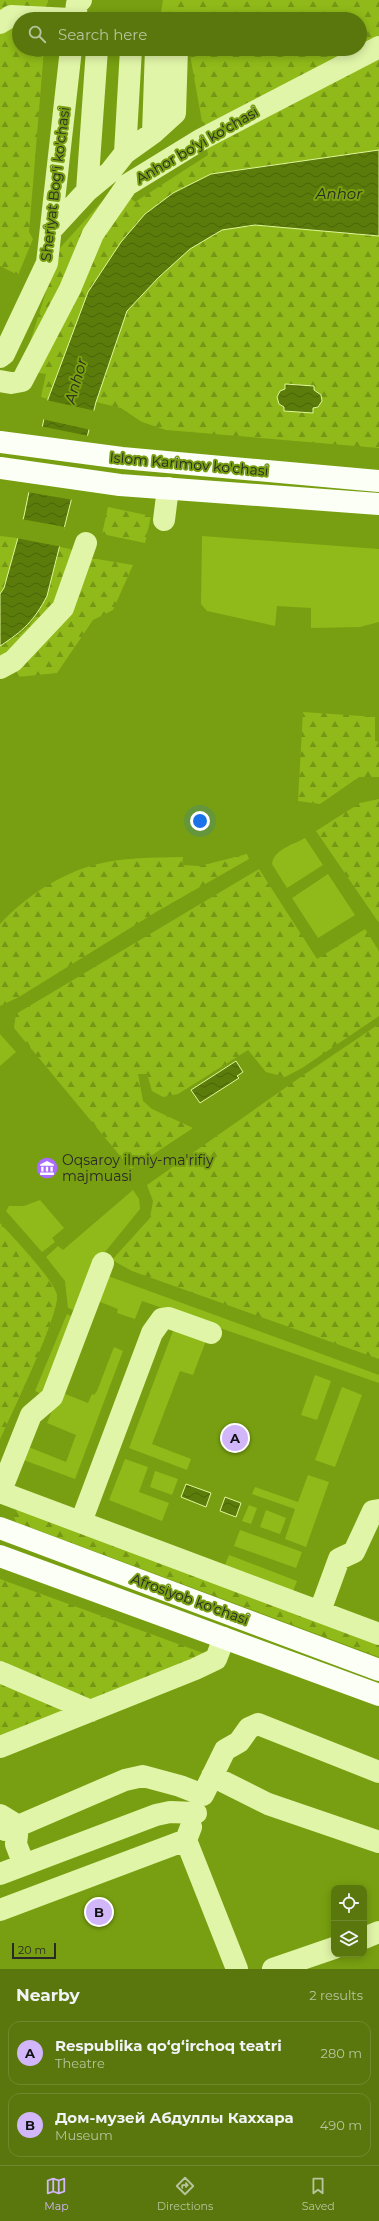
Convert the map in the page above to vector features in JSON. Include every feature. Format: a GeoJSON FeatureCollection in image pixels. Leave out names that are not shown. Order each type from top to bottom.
{"type":"FeatureCollection","features":[{"type":"Feature","properties":{"kind":"main road","name":"Islom Karimov ko'chasi"},"geometry":{"type":"LineString","coordinates":[[0,442],[122,458],[379,481]]}},
{"type":"Feature","properties":{"kind":"main road","name":"Islom Karimov ko'chasi"},"geometry":{"type":"LineString","coordinates":[[0,468],[120,484],[379,504]]}},
{"type":"Feature","properties":{"kind":"main road","name":"Afrosiyob ko'chasi"},"geometry":{"type":"LineString","coordinates":[[0,1528],[379,1670]]}},
{"type":"Feature","properties":{"kind":"main road","name":"Afrosiyob ko'chasi"},"geometry":{"type":"LineString","coordinates":[[0,1556],[379,1695]]}},
{"type":"Feature","properties":{"kind":"street"},"geometry":{"type":"LineString","coordinates":[[44,12],[76,8]]}},
{"type":"Feature","properties":{"kind":"street"},"geometry":{"type":"LineString","coordinates":[[0,23],[12,16]]}},
{"type":"Feature","properties":{"kind":"street","name":"Anhor bo‘yi ko‘chasi"},"geometry":{"type":"LineString","coordinates":[[367,53],[379,47]]}},
{"type":"Feature","properties":{"kind":"street","name":"Sheriyat Bog'i ko'chasi"},"geometry":{"type":"LineString","coordinates":[[0,357],[4,354],[47,263],[70,56]]}},
{"type":"Feature","properties":{"kind":"street"},"geometry":{"type":"LineString","coordinates":[[87,191],[97,56]]}},
{"type":"Feature","properties":{"kind":"street"},"geometry":{"type":"LineString","coordinates":[[51,230],[87,191],[119,178],[125,153],[131,56]]}},
{"type":"Feature","properties":{"kind":"street"},"geometry":{"type":"LineString","coordinates":[[153,134],[156,56]]}},
{"type":"Feature","properties":{"kind":"street"},"geometry":{"type":"LineString","coordinates":[[125,153],[153,134],[175,113],[177,56]]}},
{"type":"Feature","properties":{"kind":"street","name":"Anhor bo‘yi ko‘chasi"},"geometry":{"type":"LineString","coordinates":[[0,381],[12,383],[22,381],[70,289],[119,178],[202,139],[362,56]]}},
{"type":"Feature","properties":{"kind":"street"},"geometry":{"type":"LineString","coordinates":[[164,520],[168,488]]}},
{"type":"Feature","properties":{"kind":"street"},"geometry":{"type":"LineString","coordinates":[[0,668],[13,661],[63,608],[86,543]]}},
{"type":"Feature","properties":{"kind":"street"},"geometry":{"type":"LineString","coordinates":[[103,1264],[52,1397],[31,1415],[0,1492],[379,1634]]}},
{"type":"Feature","properties":{"kind":"street"},"geometry":{"type":"LineString","coordinates":[[81,1522],[152,1333],[162,1319],[169,1318],[211,1333]]}},
{"type":"Feature","properties":{"kind":"street"},"geometry":{"type":"LineString","coordinates":[[320,1611],[340,1559],[354,1552],[373,1511],[379,1510]]}},
{"type":"Feature","properties":{"kind":"street"},"geometry":{"type":"LineString","coordinates":[[0,1747],[195,1669],[216,1659],[224,1638]]}},
{"type":"Feature","properties":{"kind":"street"},"geometry":{"type":"LineString","coordinates":[[0,1672],[91,1711]]}},
{"type":"Feature","properties":{"kind":"street"},"geometry":{"type":"LineString","coordinates":[[237,1969],[186,1840],[199,1804],[225,1750],[238,1742],[250,1728],[258,1724],[379,1772]]}},
{"type":"Feature","properties":{"kind":"street"},"geometry":{"type":"LineString","coordinates":[[24,1865],[6,1824],[125,1780],[143,1776],[180,1786],[199,1804]]}},
{"type":"Feature","properties":{"kind":"street"},"geometry":{"type":"LineString","coordinates":[[212,1776],[268,1804],[379,1842]]}},
{"type":"Feature","properties":{"kind":"street"},"geometry":{"type":"LineString","coordinates":[[0,1874],[156,1815],[199,1804]]}},
{"type":"Feature","properties":{"kind":"street"},"geometry":{"type":"LineString","coordinates":[[0,1910],[186,1840]]}},
{"type":"Feature","properties":{"kind":"street"},"geometry":{"type":"LineString","coordinates":[[367,1937],[379,1932]]}},
{"type":"Feature","properties":{"kind":"street"},"geometry":{"type":"LineString","coordinates":[[273,1969],[331,1949]]}},
{"type":"Feature","properties":{"kind":"green space"},"geometry":{"type":"Polygon","coordinates":[[[0,0],[48,0],[47,9],[27,12],[12,12],[12,14],[0,16],[0,0]]]}},
{"type":"Feature","properties":{"kind":"green space"},"geometry":{"type":"Polygon","coordinates":[[[163,0],[379,0],[379,150],[211,174],[88,292],[48,399],[41,397],[46,374],[32,372],[24,361],[60,248],[116,186],[135,202],[208,155],[190,56],[367,56],[367,12],[161,12],[163,0]]]}},
{"type":"Feature","properties":{"kind":"green space"},"geometry":{"type":"Polygon","coordinates":[[[12,27],[12,56],[43,56],[29,232],[33,239],[18,275],[0,266],[0,33],[12,27]]]}},
{"type":"Feature","properties":{"kind":"green space"},"geometry":{"type":"Polygon","coordinates":[[[255,225],[379,236],[379,448],[166,430],[142,422],[121,408],[96,402],[127,311],[159,277],[190,249],[222,230],[255,225]]]}},
{"type":"Feature","properties":{"kind":"green space"},"geometry":{"type":"Polygon","coordinates":[[[108,507],[151,516],[145,543],[102,534],[108,507]]]}},
{"type":"Feature","properties":{"kind":"green space"},"geometry":{"type":"Polygon","coordinates":[[[0,536],[18,538],[4,588],[0,594],[0,536]]]}},
{"type":"Feature","properties":{"kind":"green space"},"geometry":{"type":"Polygon","coordinates":[[[202,536],[379,549],[379,622],[360,627],[311,628],[311,608],[277,606],[275,626],[207,611],[201,604],[202,536]]]}},
{"type":"Feature","properties":{"kind":"green space"},"geometry":{"type":"Polygon","coordinates":[[[60,547],[70,549],[85,559],[97,559],[133,565],[113,610],[93,620],[57,673],[17,677],[5,656],[0,659],[0,646],[23,632],[39,611],[48,591],[60,547]]]}},
{"type":"Feature","properties":{"kind":"green space"},"geometry":{"type":"Polygon","coordinates":[[[303,712],[375,717],[375,741],[379,742],[379,777],[359,777],[320,804],[298,801],[303,712]]]}},
{"type":"Feature","properties":{"kind":"green space"},"geometry":{"type":"Polygon","coordinates":[[[379,799],[379,923],[316,831],[360,803],[379,799]]]}},
{"type":"Feature","properties":{"kind":"green space"},"geometry":{"type":"Polygon","coordinates":[[[305,838],[323,865],[287,888],[272,864],[276,855],[280,851],[305,838]]]}},
{"type":"Feature","properties":{"kind":"green space"},"geometry":{"type":"Polygon","coordinates":[[[247,854],[249,859],[156,912],[19,997],[0,1006],[0,924],[21,904],[44,887],[84,868],[119,860],[183,857],[182,865],[200,866],[247,854]]]}},
{"type":"Feature","properties":{"kind":"green space"},"geometry":{"type":"Polygon","coordinates":[[[259,869],[317,959],[365,929],[379,951],[379,1016],[302,1068],[285,1077],[266,1072],[248,1050],[178,1094],[163,1097],[152,1091],[147,1074],[138,1074],[143,1101],[152,1109],[193,1128],[131,1169],[14,1028],[16,1014],[259,869]]]}},
{"type":"Feature","properties":{"kind":"green space"},"geometry":{"type":"Polygon","coordinates":[[[328,874],[355,915],[318,938],[292,898],[328,874]]]}},
{"type":"Feature","properties":{"kind":"green space"},"geometry":{"type":"Polygon","coordinates":[[[379,1024],[379,1207],[377,1208],[379,1211],[379,1359],[132,1271],[112,1260],[150,1218],[153,1201],[147,1185],[379,1024]]]}},
{"type":"Feature","properties":{"kind":"green space"},"geometry":{"type":"Polygon","coordinates":[[[0,1034],[16,1052],[0,1066],[0,1034]]]}},
{"type":"Feature","properties":{"kind":"green space"},"geometry":{"type":"Polygon","coordinates":[[[133,1190],[139,1199],[140,1209],[105,1252],[78,1312],[68,1308],[65,1281],[46,1257],[58,1246],[63,1250],[133,1190]]]}},
{"type":"Feature","properties":{"kind":"green space"},"geometry":{"type":"Polygon","coordinates":[[[40,1200],[64,1228],[52,1238],[55,1242],[42,1252],[6,1211],[9,1206],[24,1206],[40,1200]]]}},
{"type":"Feature","properties":{"kind":"green space"},"geometry":{"type":"Polygon","coordinates":[[[0,1223],[49,1279],[57,1295],[56,1306],[43,1343],[0,1440],[0,1223]]]}},
{"type":"Feature","properties":{"kind":"green space"},"geometry":{"type":"Polygon","coordinates":[[[108,1276],[379,1375],[379,1383],[142,1301],[135,1319],[117,1313],[118,1309],[98,1301],[108,1276]]]}},
{"type":"Feature","properties":{"kind":"green space"},"geometry":{"type":"Polygon","coordinates":[[[67,1314],[77,1319],[46,1396],[35,1391],[67,1314]]]}},
{"type":"Feature","properties":{"kind":"green space"},"geometry":{"type":"Polygon","coordinates":[[[173,1331],[207,1338],[193,1375],[180,1371],[152,1444],[191,1459],[187,1470],[129,1448],[173,1331]]]}},
{"type":"Feature","properties":{"kind":"green space"},"geometry":{"type":"Polygon","coordinates":[[[114,1347],[123,1351],[75,1479],[21,1459],[26,1446],[66,1462],[76,1435],[47,1423],[60,1392],[88,1403],[92,1394],[94,1395],[97,1391],[114,1347]]]}},
{"type":"Feature","properties":{"kind":"green space"},"geometry":{"type":"Polygon","coordinates":[[[315,1375],[331,1381],[317,1420],[301,1415],[315,1375]]]}},
{"type":"Feature","properties":{"kind":"green space"},"geometry":{"type":"Polygon","coordinates":[[[342,1387],[362,1395],[335,1467],[315,1460],[342,1387]]]}},
{"type":"Feature","properties":{"kind":"green space"},"geometry":{"type":"Polygon","coordinates":[[[125,1459],[148,1467],[139,1492],[169,1503],[162,1521],[109,1500],[125,1459]]]}},
{"type":"Feature","properties":{"kind":"green space"},"geometry":{"type":"Polygon","coordinates":[[[155,1471],[178,1479],[172,1495],[150,1487],[155,1471]]]}},
{"type":"Feature","properties":{"kind":"green space"},"geometry":{"type":"Polygon","coordinates":[[[308,1475],[329,1482],[306,1547],[285,1539],[295,1509],[252,1494],[255,1487],[298,1502],[308,1475]]]}},
{"type":"Feature","properties":{"kind":"green space"},"geometry":{"type":"Polygon","coordinates":[[[249,1505],[257,1508],[251,1524],[242,1521],[249,1505]]]}},
{"type":"Feature","properties":{"kind":"green space"},"geometry":{"type":"Polygon","coordinates":[[[17,1509],[379,1643],[379,1657],[16,1522],[14,1517],[17,1509]]]}},
{"type":"Feature","properties":{"kind":"green space"},"geometry":{"type":"Polygon","coordinates":[[[266,1510],[286,1518],[280,1534],[260,1527],[266,1510]]]}},
{"type":"Feature","properties":{"kind":"green space"},"geometry":{"type":"Polygon","coordinates":[[[240,1530],[302,1552],[296,1568],[234,1546],[240,1530]]]}},
{"type":"Feature","properties":{"kind":"green space"},"geometry":{"type":"Polygon","coordinates":[[[229,1555],[297,1581],[293,1591],[225,1565],[229,1555]]]}},
{"type":"Feature","properties":{"kind":"green space"},"geometry":{"type":"Polygon","coordinates":[[[0,1579],[203,1653],[0,1750],[0,1579]]]}},
{"type":"Feature","properties":{"kind":"water","name":"Anhor"},"geometry":{"type":"Polygon","coordinates":[[[379,150],[379,236],[255,225],[222,230],[190,249],[159,277],[127,311],[96,402],[47,596],[27,625],[0,646],[0,594],[4,588],[24,516],[48,399],[88,292],[121,242],[145,214],[173,193],[211,174],[379,150]]]}},
{"type":"Feature","properties":{"kind":"water"},"geometry":{"type":"Polygon","coordinates":[[[285,384],[314,386],[314,390],[321,395],[322,401],[318,407],[313,408],[313,413],[284,411],[284,407],[279,404],[277,397],[280,391],[285,389],[285,384]]]}},
{"type":"Feature","properties":{"kind":"water"},"geometry":{"type":"Polygon","coordinates":[[[236,1061],[243,1072],[237,1076],[239,1078],[200,1103],[191,1090],[236,1061]]]}},
{"type":"Feature","properties":{"kind":"water"},"geometry":{"type":"Polygon","coordinates":[[[186,1484],[211,1493],[206,1507],[181,1497],[186,1484]]]}},
{"type":"Feature","properties":{"kind":"water"},"geometry":{"type":"Polygon","coordinates":[[[225,1497],[241,1503],[236,1517],[220,1511],[225,1497]]]}},
{"type":"Feature","properties":{"kind":"pier"},"geometry":{"type":"Polygon","coordinates":[[[46,400],[96,411],[91,430],[42,419],[46,400]]]}},
{"type":"Feature","properties":{"kind":"pier"},"geometry":{"type":"Polygon","coordinates":[[[40,426],[89,436],[73,500],[27,492],[40,426]]]}},
{"type":"Feature","properties":{"kind":"pier"},"geometry":{"type":"Polygon","coordinates":[[[21,519],[65,527],[62,547],[16,538],[21,519]]]}},
{"type":"Feature","properties":{"kind":"place","name":"Oqsaroy ilmiy-ma'rifiy majmuasi"},"geometry":{"type":"Point","coordinates":[47,1168]}},
{"type":"Feature","properties":{"kind":"place","name":"Respublika qo‘g‘irchoq teatri"},"geometry":{"type":"Point","coordinates":[235,1438]}},
{"type":"Feature","properties":{"kind":"place","name":"Дом-музей Абдуллы Каххара"},"geometry":{"type":"Point","coordinates":[99,1912]}}]}
